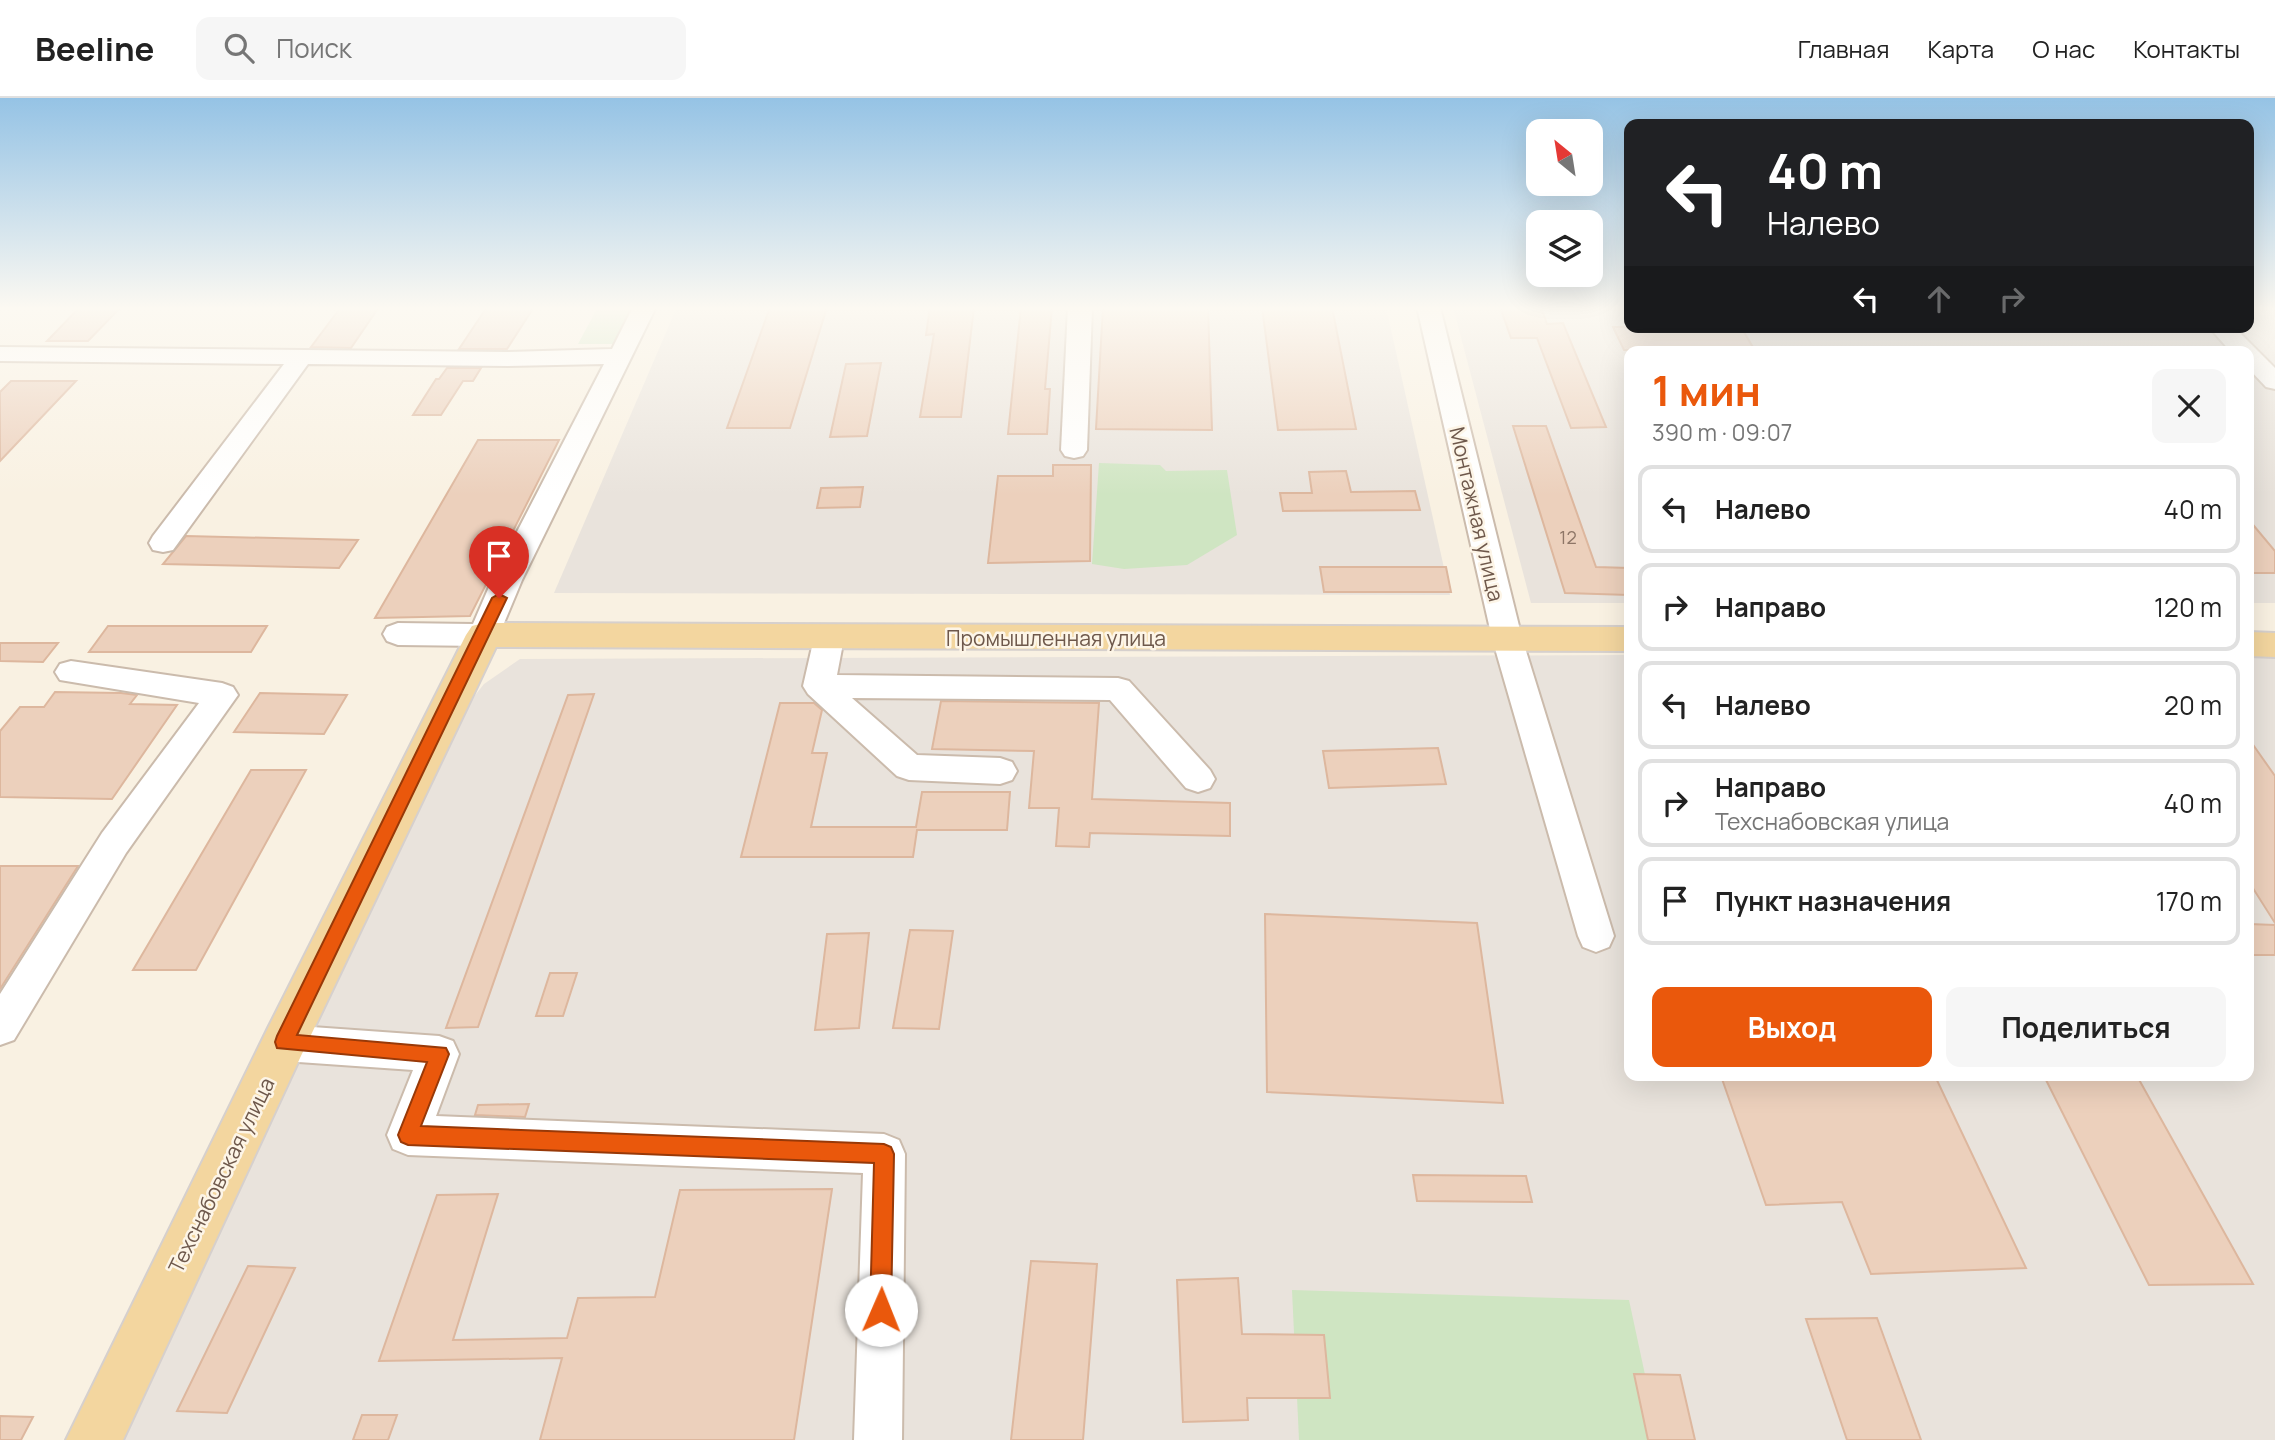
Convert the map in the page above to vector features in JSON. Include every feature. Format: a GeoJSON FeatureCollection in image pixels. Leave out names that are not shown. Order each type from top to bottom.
{"type":"FeatureCollection","features":[{"type":"Feature","properties":{"kind":"main road","name":"Промышленная улица"},"geometry":{"type":"LineString","coordinates":[[484,635],[1624,639]]}},
{"type":"Feature","properties":{"kind":"main road","name":"Техснабовская улица"},"geometry":{"type":"LineString","coordinates":[[94,1440],[284,1042],[484,635]]}},
{"type":"Feature","properties":{"kind":"main road"},"geometry":{"type":"LineString","coordinates":[[2254,644],[2275,645]]}},
{"type":"Feature","properties":{"kind":"street"},"geometry":{"type":"LineString","coordinates":[[163,543],[292,370]]}},
{"type":"Feature","properties":{"kind":"street","name":"Техснабовская улица"},"geometry":{"type":"LineString","coordinates":[[484,635],[507,580],[614,370]]}},
{"type":"Feature","properties":{"kind":"street"},"geometry":{"type":"LineString","coordinates":[[1074,450],[1077,370]]}},
{"type":"Feature","properties":{"kind":"street","name":"Монтажная улица"},"geometry":{"type":"LineString","coordinates":[[1443,370],[1507,638],[1596,936]]}},
{"type":"Feature","properties":{"kind":"street"},"geometry":{"type":"LineString","coordinates":[[398,634],[484,635]]}},
{"type":"Feature","properties":{"kind":"street"},"geometry":{"type":"LineString","coordinates":[[819,686],[829,638]]}},
{"type":"Feature","properties":{"kind":"street"},"geometry":{"type":"LineString","coordinates":[[0,1027],[114,843],[222,695],[71,671]]}},
{"type":"Feature","properties":{"kind":"street"},"geometry":{"type":"LineString","coordinates":[[819,686],[909,768],[1000,771]]}},
{"type":"Feature","properties":{"kind":"street"},"geometry":{"type":"LineString","coordinates":[[819,686],[1118,689],[1198,779]]}},
{"type":"Feature","properties":{"kind":"street"},"geometry":{"type":"LineString","coordinates":[[284,1042],[439,1054],[408,1135],[884,1154],[878,1440]]}},
{"type":"Feature","properties":{"kind":"shaded area"},"geometry":{"type":"Polygon","coordinates":[[[650,370],[1400,370],[1450,595],[554,593],[650,370]]]}},
{"type":"Feature","properties":{"kind":"shaded area"},"geometry":{"type":"Polygon","coordinates":[[[1470,370],[1624,370],[1624,603],[1531,603],[1470,370]]]}},
{"type":"Feature","properties":{"kind":"shaded area"},"geometry":{"type":"Polygon","coordinates":[[[2254,370],[2275,370],[2275,603],[2254,603],[2254,370]]]}},
{"type":"Feature","properties":{"kind":"shaded area"},"geometry":{"type":"Polygon","coordinates":[[[2254,654],[2275,654],[2275,1440],[116,1440],[449,728],[484,684],[520,659],[1624,655],[1624,1081],[2254,1081],[2254,654]]]}},
{"type":"Feature","properties":{"kind":"green space"},"geometry":{"type":"Polygon","coordinates":[[[1099,463],[1160,465],[1166,471],[1227,470],[1237,535],[1187,565],[1124,569],[1092,564],[1099,463]]]}},
{"type":"Feature","properties":{"kind":"green space"},"geometry":{"type":"Polygon","coordinates":[[[1292,1290],[1629,1300],[1659,1440],[1299,1440],[1292,1290]]]}},
{"type":"Feature","properties":{"kind":"building"},"geometry":{"type":"Polygon","coordinates":[[[446,370],[480,370],[473,381],[463,381],[441,415],[413,415],[436,379],[446,370]]]}},
{"type":"Feature","properties":{"kind":"building"},"geometry":{"type":"Polygon","coordinates":[[[748,370],[808,370],[790,428],[727,428],[748,370]]]}},
{"type":"Feature","properties":{"kind":"building"},"geometry":{"type":"Polygon","coordinates":[[[845,370],[880,370],[867,436],[830,437],[845,370]]]}},
{"type":"Feature","properties":{"kind":"building"},"geometry":{"type":"Polygon","coordinates":[[[928,370],[967,370],[961,417],[920,417],[928,370]]]}},
{"type":"Feature","properties":{"kind":"building"},"geometry":{"type":"Polygon","coordinates":[[[1015,370],[1047,370],[1045,389],[1050,389],[1047,434],[1008,434],[1015,370]]]}},
{"type":"Feature","properties":{"kind":"building"},"geometry":{"type":"Polygon","coordinates":[[[1099,370],[1210,370],[1212,430],[1096,429],[1099,370]]]}},
{"type":"Feature","properties":{"kind":"building"},"geometry":{"type":"Polygon","coordinates":[[[1270,370],[1344,370],[1356,429],[1278,430],[1270,370]]]}},
{"type":"Feature","properties":{"kind":"building"},"geometry":{"type":"Polygon","coordinates":[[[1549,370],[1582,370],[1606,427],[1571,428],[1549,370]]]}},
{"type":"Feature","properties":{"kind":"building"},"geometry":{"type":"Polygon","coordinates":[[[11,381],[76,381],[0,461],[0,392],[11,381]]]}},
{"type":"Feature","properties":{"kind":"building"},"geometry":{"type":"Polygon","coordinates":[[[1513,426],[1546,426],[1596,567],[1624,568],[1624,595],[1565,593],[1513,426]]]}},
{"type":"Feature","properties":{"kind":"building"},"geometry":{"type":"Polygon","coordinates":[[[478,440],[559,440],[470,616],[375,618],[478,440]]]}},
{"type":"Feature","properties":{"kind":"building"},"geometry":{"type":"Polygon","coordinates":[[[1053,465],[1091,465],[1090,561],[988,563],[998,476],[1053,476],[1053,465]]]}},
{"type":"Feature","properties":{"kind":"building"},"geometry":{"type":"Polygon","coordinates":[[[1346,471],[1351,492],[1415,491],[1420,510],[1283,511],[1280,493],[1312,493],[1309,472],[1346,471]]]}},
{"type":"Feature","properties":{"kind":"building"},"geometry":{"type":"Polygon","coordinates":[[[863,487],[860,507],[817,508],[821,488],[863,487]]]}},
{"type":"Feature","properties":{"kind":"building"},"geometry":{"type":"Polygon","coordinates":[[[2254,526],[2275,551],[2275,573],[2254,573],[2254,526]]]}},
{"type":"Feature","properties":{"kind":"building"},"geometry":{"type":"Polygon","coordinates":[[[186,536],[358,540],[339,568],[163,564],[186,536]]]}},
{"type":"Feature","properties":{"kind":"building"},"geometry":{"type":"Polygon","coordinates":[[[1320,567],[1446,567],[1451,592],[1324,592],[1320,567]]]}},
{"type":"Feature","properties":{"kind":"building"},"geometry":{"type":"Polygon","coordinates":[[[108,626],[267,626],[251,652],[89,652],[108,626]]]}},
{"type":"Feature","properties":{"kind":"building"},"geometry":{"type":"Polygon","coordinates":[[[0,643],[58,643],[43,662],[0,661],[0,643]]]}},
{"type":"Feature","properties":{"kind":"building"},"geometry":{"type":"Polygon","coordinates":[[[55,692],[121,693],[137,695],[130,704],[177,705],[112,799],[0,797],[0,731],[20,707],[44,707],[55,692]]]}},
{"type":"Feature","properties":{"kind":"building"},"geometry":{"type":"Polygon","coordinates":[[[260,693],[347,695],[324,734],[234,732],[260,693]]]}},
{"type":"Feature","properties":{"kind":"building"},"geometry":{"type":"Polygon","coordinates":[[[594,694],[478,1027],[446,1028],[568,695],[594,694]]]}},
{"type":"Feature","properties":{"kind":"building"},"geometry":{"type":"Polygon","coordinates":[[[941,701],[1099,703],[1092,799],[1230,803],[1230,836],[1090,833],[1089,847],[1056,846],[1059,808],[1029,808],[1034,751],[932,749],[941,701]]]}},
{"type":"Feature","properties":{"kind":"building"},"geometry":{"type":"Polygon","coordinates":[[[780,703],[814,703],[822,710],[812,753],[827,753],[811,827],[916,827],[922,792],[1010,792],[1007,830],[917,830],[913,857],[741,857],[780,703]]]}},
{"type":"Feature","properties":{"kind":"building"},"geometry":{"type":"Polygon","coordinates":[[[2254,746],[2275,776],[2275,923],[2254,890],[2254,746]]]}},
{"type":"Feature","properties":{"kind":"building"},"geometry":{"type":"Polygon","coordinates":[[[1438,748],[1446,784],[1329,788],[1323,751],[1438,748]]]}},
{"type":"Feature","properties":{"kind":"building"},"geometry":{"type":"Polygon","coordinates":[[[251,770],[306,770],[196,970],[133,970],[251,770]]]}},
{"type":"Feature","properties":{"kind":"building"},"geometry":{"type":"Polygon","coordinates":[[[0,866],[78,866],[0,989],[0,866]]]}},
{"type":"Feature","properties":{"kind":"building"},"geometry":{"type":"Polygon","coordinates":[[[1265,914],[1477,923],[1503,1103],[1267,1092],[1265,914]]]}},
{"type":"Feature","properties":{"kind":"building"},"geometry":{"type":"Polygon","coordinates":[[[2254,924],[2275,925],[2275,955],[2254,955],[2254,924]]]}},
{"type":"Feature","properties":{"kind":"building"},"geometry":{"type":"Polygon","coordinates":[[[910,930],[953,931],[939,1029],[893,1028],[910,930]]]}},
{"type":"Feature","properties":{"kind":"building"},"geometry":{"type":"Polygon","coordinates":[[[869,933],[859,1028],[815,1030],[827,934],[869,933]]]}},
{"type":"Feature","properties":{"kind":"building"},"geometry":{"type":"Polygon","coordinates":[[[550,973],[577,973],[563,1016],[536,1016],[550,973]]]}},
{"type":"Feature","properties":{"kind":"building"},"geometry":{"type":"Polygon","coordinates":[[[1723,1081],[1937,1081],[2026,1268],[1871,1274],[1842,1202],[1766,1205],[1723,1081]]]}},
{"type":"Feature","properties":{"kind":"building"},"geometry":{"type":"Polygon","coordinates":[[[2047,1081],[2140,1081],[2253,1284],[2149,1285],[2047,1081]]]}},
{"type":"Feature","properties":{"kind":"building"},"geometry":{"type":"Polygon","coordinates":[[[529,1104],[525,1117],[475,1115],[478,1105],[529,1104]]]}},
{"type":"Feature","properties":{"kind":"building"},"geometry":{"type":"Polygon","coordinates":[[[1413,1175],[1526,1176],[1532,1202],[1417,1201],[1413,1175]]]}},
{"type":"Feature","properties":{"kind":"building"},"geometry":{"type":"Polygon","coordinates":[[[832,1189],[794,1440],[540,1440],[562,1358],[379,1361],[437,1195],[498,1194],[453,1340],[567,1338],[578,1298],[655,1297],[680,1190],[832,1189]]]}},
{"type":"Feature","properties":{"kind":"building"},"geometry":{"type":"Polygon","coordinates":[[[1031,1261],[1097,1264],[1083,1440],[1011,1440],[1031,1261]]]}},
{"type":"Feature","properties":{"kind":"building"},"geometry":{"type":"Polygon","coordinates":[[[248,1266],[295,1268],[227,1413],[177,1411],[248,1266]]]}},
{"type":"Feature","properties":{"kind":"building"},"geometry":{"type":"Polygon","coordinates":[[[1238,1278],[1242,1334],[1324,1335],[1330,1398],[1247,1398],[1248,1420],[1183,1422],[1177,1280],[1238,1278]]]}},
{"type":"Feature","properties":{"kind":"building"},"geometry":{"type":"Polygon","coordinates":[[[1877,1318],[1921,1440],[1847,1440],[1806,1319],[1877,1318]]]}},
{"type":"Feature","properties":{"kind":"building"},"geometry":{"type":"Polygon","coordinates":[[[1634,1374],[1680,1375],[1695,1440],[1648,1440],[1634,1374]]]}},
{"type":"Feature","properties":{"kind":"building"},"geometry":{"type":"Polygon","coordinates":[[[362,1415],[397,1415],[388,1440],[353,1440],[362,1415]]]}},
{"type":"Feature","properties":{"kind":"building"},"geometry":{"type":"Polygon","coordinates":[[[0,1416],[33,1417],[21,1440],[0,1440],[0,1416]]]}},
{"type":"Feature","properties":{"kind":"route"},"geometry":{"type":"LineString","coordinates":[[499,598],[484,635],[284,1042],[439,1054],[408,1135],[884,1154],[881,1310]]}}]}
